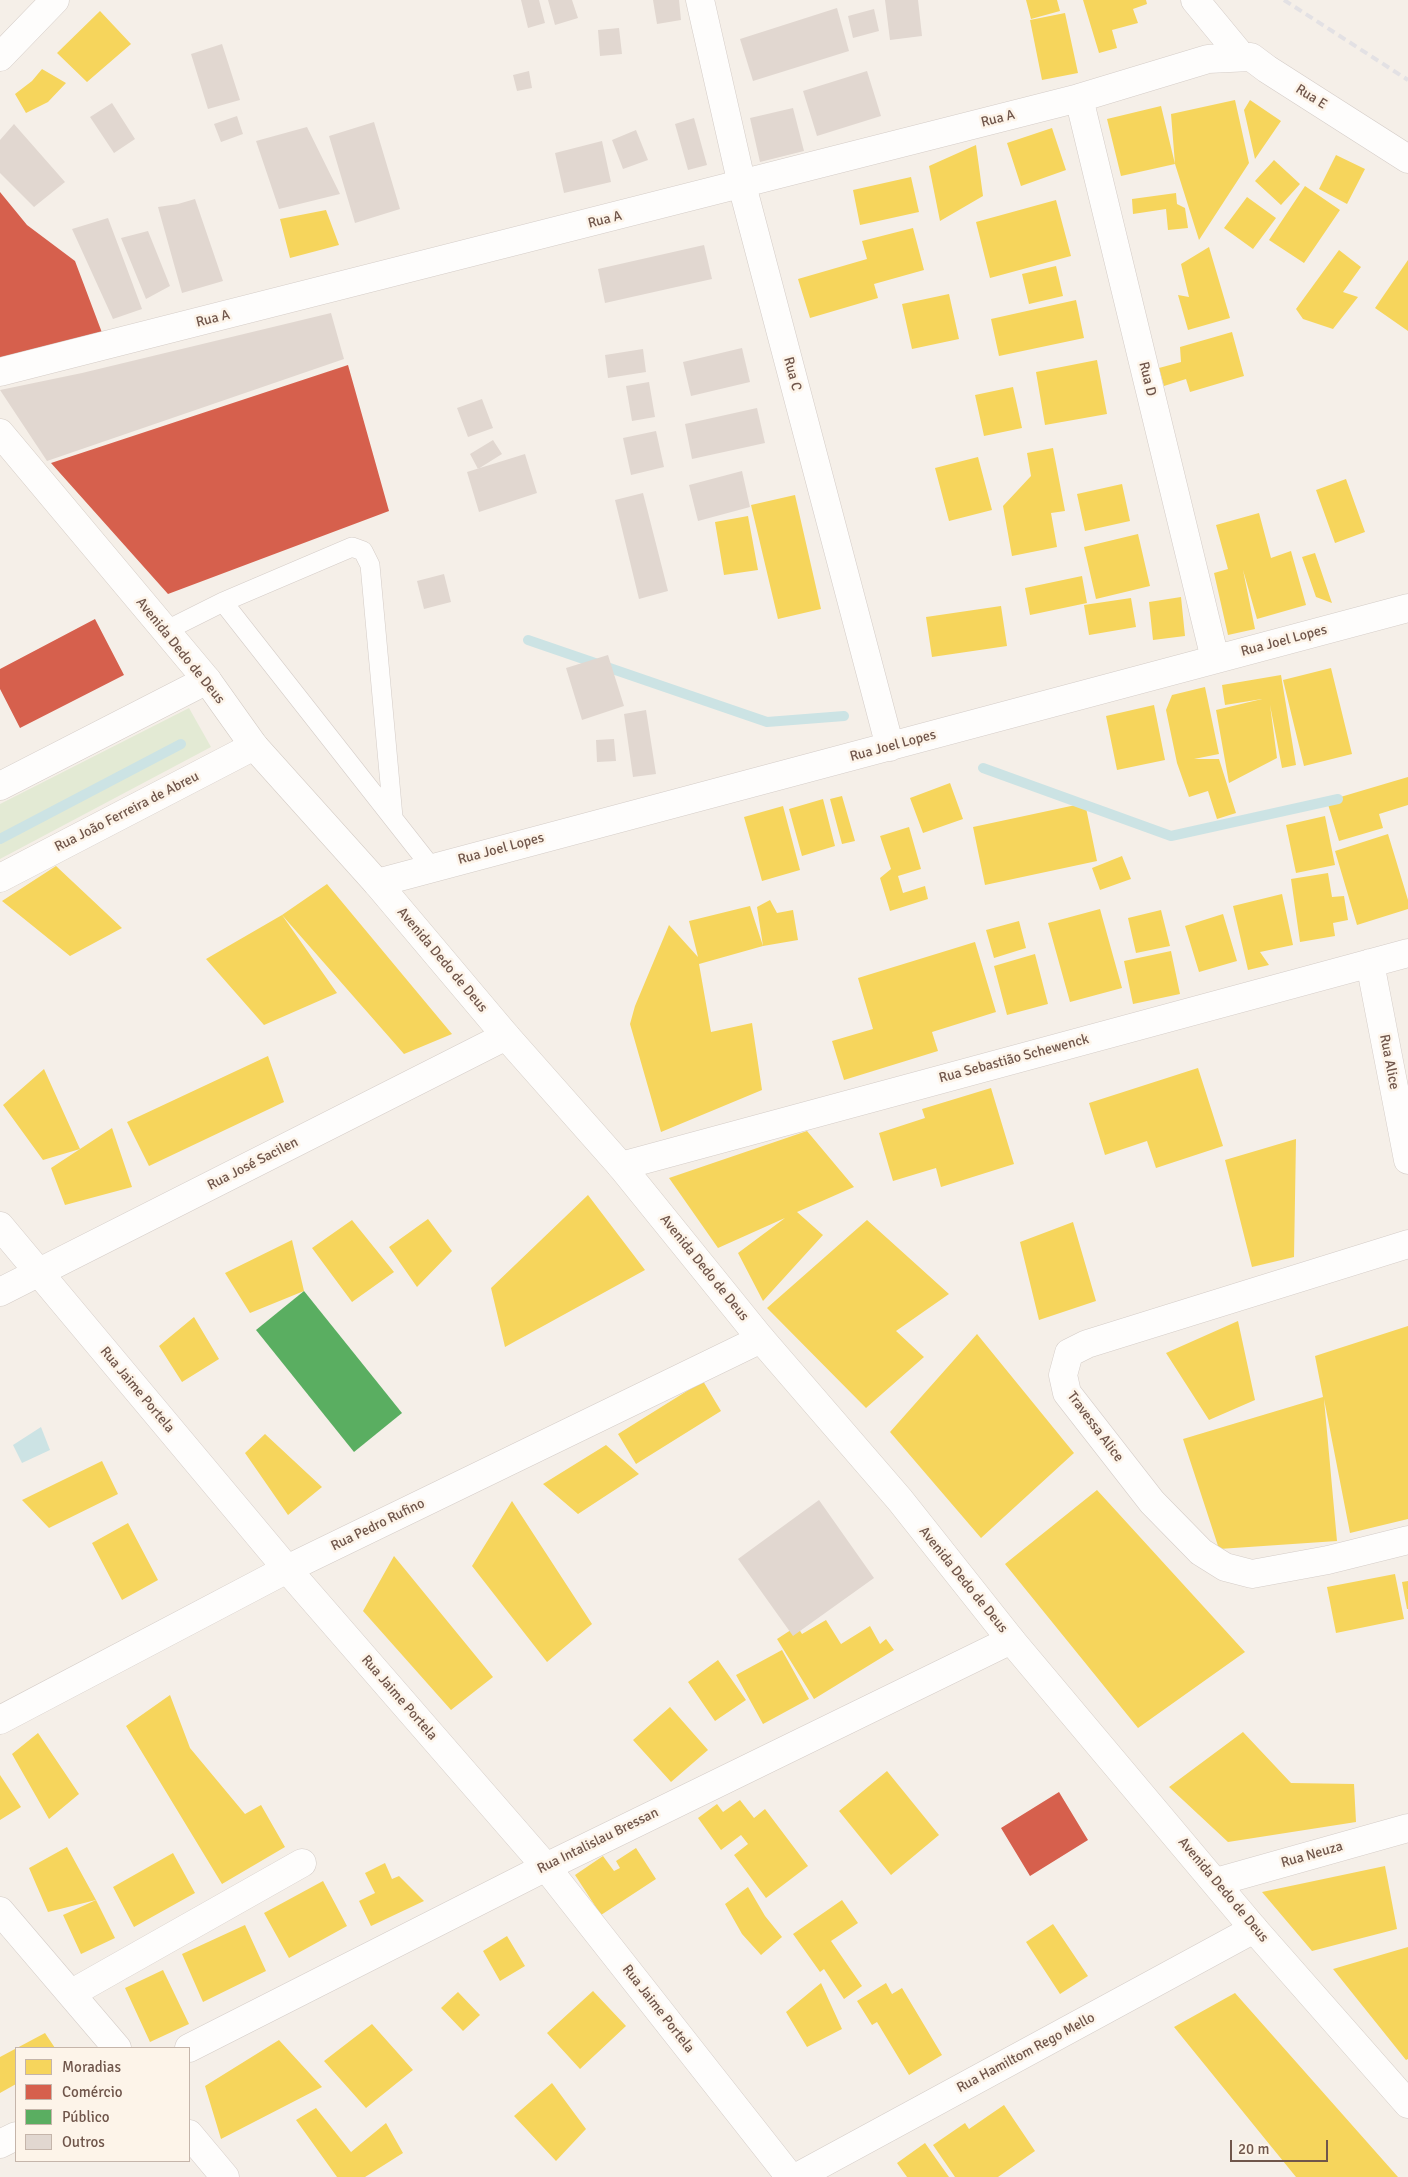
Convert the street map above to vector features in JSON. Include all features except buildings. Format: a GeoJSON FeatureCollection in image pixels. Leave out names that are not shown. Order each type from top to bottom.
{"type":"FeatureCollection","features":[{"type":"Feature","properties":{"kind":"street"},"geometry":{"type":"LineString","coordinates":[[0,57],[55,0]]}},
{"type":"Feature","properties":{"kind":"street","name":"Rua C"},"geometry":{"type":"LineString","coordinates":[[700,0],[742,185],[890,747]]}},
{"type":"Feature","properties":{"kind":"street"},"geometry":{"type":"LineString","coordinates":[[1195,0],[1242,57]]}},
{"type":"Feature","properties":{"kind":"street","name":"Rua E"},"geometry":{"type":"LineString","coordinates":[[1208,59],[1251,57],[1408,159]]}},
{"type":"Feature","properties":{"kind":"street","name":"Rua A"},"geometry":{"type":"LineString","coordinates":[[0,372],[1079,98],[1208,59]]}},
{"type":"Feature","properties":{"kind":"street","name":"Rua D"},"geometry":{"type":"LineString","coordinates":[[1079,98],[1215,660]]}},
{"type":"Feature","properties":{"kind":"street","name":"Avenida Dedo de Deus"},"geometry":{"type":"LineString","coordinates":[[0,433],[207,680],[254,746],[377,882],[506,1036],[621,1166],[761,1339],[900,1500],[1011,1640],[1254,1929],[1408,2104]]}},
{"type":"Feature","properties":{"kind":"street","name":"Rua Joel Lopes"},"geometry":{"type":"LineString","coordinates":[[377,882],[1408,608]]}},
{"type":"Feature","properties":{"kind":"street"},"geometry":{"type":"LineString","coordinates":[[0,786],[207,680]]}},
{"type":"Feature","properties":{"kind":"street","name":"Rua João Ferreira de Abreu"},"geometry":{"type":"LineString","coordinates":[[0,878],[254,746]]}},
{"type":"Feature","properties":{"kind":"street","name":"Rua Sebastião Schewenck"},"geometry":{"type":"LineString","coordinates":[[621,1166],[1408,953]]}},
{"type":"Feature","properties":{"kind":"street","name":"Rua Alice"},"geometry":{"type":"LineString","coordinates":[[1370,963],[1408,1160]]}},
{"type":"Feature","properties":{"kind":"street","name":"Rua José Sacilen"},"geometry":{"type":"LineString","coordinates":[[0,1292],[506,1036]]}},
{"type":"Feature","properties":{"kind":"street","name":"Rua Jaime Portela"},"geometry":{"type":"LineString","coordinates":[[0,1226],[287,1569],[546,1866],[790,2177]]}},
{"type":"Feature","properties":{"kind":"street","name":"Travessa Alice"},"geometry":{"type":"LineString","coordinates":[[1408,1244],[1088,1344],[1069,1353],[1063,1375],[1067,1393],[1152,1502],[1201,1552],[1225,1567],[1252,1574],[1328,1560],[1408,1540]]}},
{"type":"Feature","properties":{"kind":"street","name":"Rua Pedro Rufino"},"geometry":{"type":"LineString","coordinates":[[0,1720],[287,1569],[761,1339]]}},
{"type":"Feature","properties":{"kind":"street","name":"Rua Intalislau Bressan"},"geometry":{"type":"LineString","coordinates":[[190,2047],[546,1866],[1011,1640]]}},
{"type":"Feature","properties":{"kind":"street","name":"Rua Neuza"},"geometry":{"type":"LineString","coordinates":[[1216,1882],[1408,1828]]}},
{"type":"Feature","properties":{"kind":"street"},"geometry":{"type":"LineString","coordinates":[[72,1994],[302,1862]]}},
{"type":"Feature","properties":{"kind":"street"},"geometry":{"type":"LineString","coordinates":[[0,1910],[116,2047]]}},
{"type":"Feature","properties":{"kind":"street","name":"Rua Hamiltom Rego Mello"},"geometry":{"type":"LineString","coordinates":[[797,2177],[1254,1929]]}},
{"type":"Feature","properties":{"kind":"street"},"geometry":{"type":"LineString","coordinates":[[190,2135],[226,2177]]}},
{"type":"Feature","properties":{"kind":"street"},"geometry":{"type":"LineString","coordinates":[[0,2144],[15,2136]]}},
{"type":"Feature","properties":{"kind":"lane"},"geometry":{"type":"LineString","coordinates":[[165,631],[223,602],[352,547],[363,551],[370,565],[392,818]]}},
{"type":"Feature","properties":{"kind":"lane"},"geometry":{"type":"LineString","coordinates":[[223,602],[432,868]]}},
{"type":"Feature","properties":{"kind":"green space"},"geometry":{"type":"Polygon","coordinates":[[[189,708],[211,747],[0,859],[0,804],[189,708]]]}},
{"type":"Feature","properties":{"kind":"shaded area"},"geometry":{"type":"Polygon","coordinates":[[[41,1427],[50,1450],[22,1463],[13,1445],[41,1427]]]}},
{"type":"Feature","properties":{"kind":"waterway"},"geometry":{"type":"LineString","coordinates":[[528,640],[767,722],[844,716]]}},
{"type":"Feature","properties":{"kind":"waterway"},"geometry":{"type":"LineString","coordinates":[[0,839],[181,744]]}},
{"type":"Feature","properties":{"kind":"waterway"},"geometry":{"type":"LineString","coordinates":[[983,768],[1171,836],[1338,799]]}},
{"type":"Feature","properties":{"kind":"railway"},"geometry":{"type":"LineString","coordinates":[[1284,0],[1408,80]]}}]}
